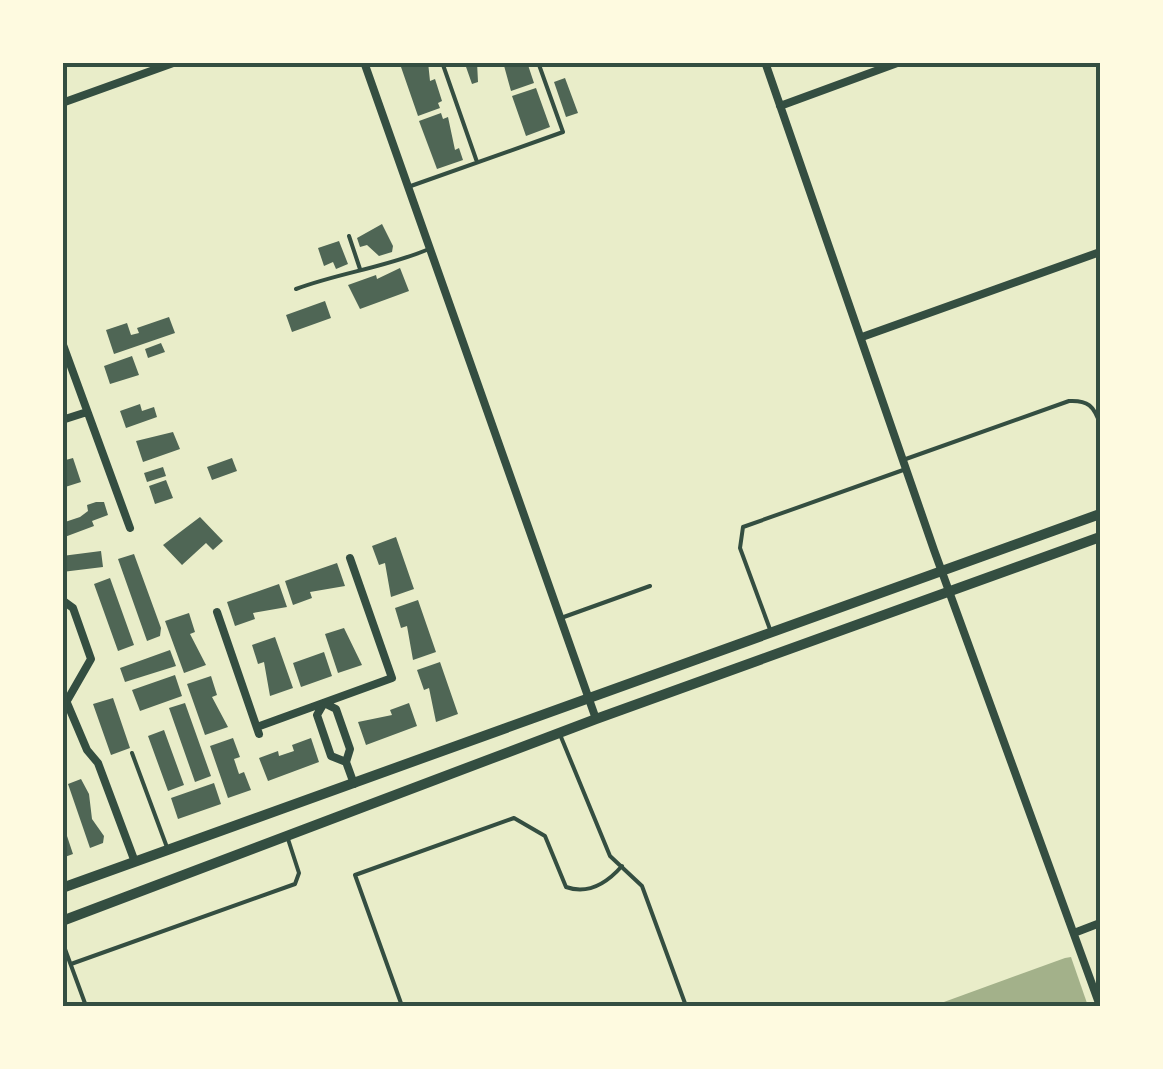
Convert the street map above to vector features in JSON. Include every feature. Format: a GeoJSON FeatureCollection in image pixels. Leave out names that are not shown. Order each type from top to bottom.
{"type":"FeatureCollection","features":[{"type":"Feature","properties":{"kind":"main road"},"geometry":{"type":"LineString","coordinates":[[62,888],[1100,514]]}},
{"type":"Feature","properties":{"kind":"main road"},"geometry":{"type":"LineString","coordinates":[[62,921],[288,839],[596,719],[1100,538]]}},
{"type":"Feature","properties":{"kind":"street"},"geometry":{"type":"LineString","coordinates":[[62,103],[176,62]]}},
{"type":"Feature","properties":{"kind":"street"},"geometry":{"type":"LineString","coordinates":[[364,62],[596,719]]}},
{"type":"Feature","properties":{"kind":"street"},"geometry":{"type":"LineString","coordinates":[[764,62],[949,592],[1100,1006]]}},
{"type":"Feature","properties":{"kind":"street"},"geometry":{"type":"LineString","coordinates":[[780,106],[900,62]]}},
{"type":"Feature","properties":{"kind":"street"},"geometry":{"type":"LineString","coordinates":[[862,337],[1100,252]]}},
{"type":"Feature","properties":{"kind":"street"},"geometry":{"type":"LineString","coordinates":[[62,342],[130,528]]}},
{"type":"Feature","properties":{"kind":"street"},"geometry":{"type":"LineString","coordinates":[[62,420],[87,412]]}},
{"type":"Feature","properties":{"kind":"street"},"geometry":{"type":"LineString","coordinates":[[217,612],[258,731],[392,678],[350,558]]}},
{"type":"Feature","properties":{"kind":"street"},"geometry":{"type":"LineString","coordinates":[[62,600],[74,608],[91,659],[65,695],[87,750],[98,763],[135,862]]}},
{"type":"Feature","properties":{"kind":"street"},"geometry":{"type":"LineString","coordinates":[[324,703],[336,709],[350,748],[346,762],[354,784]]}},
{"type":"Feature","properties":{"kind":"street"},"geometry":{"type":"LineString","coordinates":[[324,703],[317,716],[331,756],[346,762]]}},
{"type":"Feature","properties":{"kind":"street"},"geometry":{"type":"LineString","coordinates":[[1074,933],[1100,923]]}},
{"type":"Feature","properties":{"kind":"lane"},"geometry":{"type":"LineString","coordinates":[[442,62],[477,163]]}},
{"type":"Feature","properties":{"kind":"lane"},"geometry":{"type":"LineString","coordinates":[[408,187],[563,132],[538,62]]}},
{"type":"Feature","properties":{"kind":"lane"},"geometry":{"type":"LineString","coordinates":[[349,236],[360,268]]}},
{"type":"Feature","properties":{"kind":"lane"},"geometry":{"type":"LineString","coordinates":[[296,289],[360,268],[377,270],[430,249]]}},
{"type":"Feature","properties":{"kind":"lane"},"geometry":{"type":"LineString","coordinates":[[771,632],[740,548],[743,527],[1069,401],[1084,400],[1098,407],[1100,424]]}},
{"type":"Feature","properties":{"kind":"lane"},"geometry":{"type":"LineString","coordinates":[[561,618],[650,586]]}},
{"type":"Feature","properties":{"kind":"lane"},"geometry":{"type":"LineString","coordinates":[[559,733],[610,856],[642,886],[686,1006]]}},
{"type":"Feature","properties":{"kind":"lane"},"geometry":{"type":"LineString","coordinates":[[132,753],[168,850]]}},
{"type":"Feature","properties":{"kind":"lane"},"geometry":{"type":"LineString","coordinates":[[402,1006],[355,875],[514,818],[546,836],[566,887],[578,891],[608,882],[622,866]]}},
{"type":"Feature","properties":{"kind":"lane"},"geometry":{"type":"LineString","coordinates":[[71,964],[296,884],[298,873],[288,839]]}},
{"type":"Feature","properties":{"kind":"lane"},"geometry":{"type":"LineString","coordinates":[[62,940],[86,1006]]}},
{"type":"Feature","properties":{"kind":"shaded area"},"geometry":{"type":"Polygon","coordinates":[[[1071,957],[1088,1006],[933,1006],[1065,958],[1071,957]]]}},
{"type":"Feature","properties":{"kind":"building"},"geometry":{"type":"Polygon","coordinates":[[[428,62],[430,81],[435,79],[442,101],[438,103],[440,108],[418,116],[401,67],[428,62]]]}},
{"type":"Feature","properties":{"kind":"building"},"geometry":{"type":"Polygon","coordinates":[[[477,62],[478,82],[472,84],[465,64],[477,62]]]}},
{"type":"Feature","properties":{"kind":"building"},"geometry":{"type":"Polygon","coordinates":[[[503,62],[527,62],[534,83],[511,91],[503,62]]]}},
{"type":"Feature","properties":{"kind":"building"},"geometry":{"type":"Polygon","coordinates":[[[565,78],[578,113],[566,117],[554,82],[565,78]]]}},
{"type":"Feature","properties":{"kind":"building"},"geometry":{"type":"Polygon","coordinates":[[[536,88],[550,127],[526,136],[512,96],[536,88]]]}},
{"type":"Feature","properties":{"kind":"building"},"geometry":{"type":"Polygon","coordinates":[[[441,113],[443,119],[448,117],[455,150],[459,148],[463,160],[437,169],[419,121],[441,113]]]}},
{"type":"Feature","properties":{"kind":"building"},"geometry":{"type":"Polygon","coordinates":[[[382,224],[393,246],[392,252],[379,256],[367,245],[360,247],[357,238],[382,224]]]}},
{"type":"Feature","properties":{"kind":"building"},"geometry":{"type":"Polygon","coordinates":[[[339,241],[348,264],[336,269],[333,262],[324,266],[318,248],[339,241]]]}},
{"type":"Feature","properties":{"kind":"building"},"geometry":{"type":"Polygon","coordinates":[[[400,268],[409,291],[360,309],[348,285],[376,275],[377,279],[400,268]]]}},
{"type":"Feature","properties":{"kind":"building"},"geometry":{"type":"Polygon","coordinates":[[[325,301],[331,318],[292,332],[286,315],[325,301]]]}},
{"type":"Feature","properties":{"kind":"building"},"geometry":{"type":"Polygon","coordinates":[[[169,317],[175,333],[114,354],[106,330],[127,323],[131,335],[139,333],[137,328],[169,317]]]}},
{"type":"Feature","properties":{"kind":"building"},"geometry":{"type":"Polygon","coordinates":[[[161,343],[165,352],[148,358],[145,349],[161,343]]]}},
{"type":"Feature","properties":{"kind":"building"},"geometry":{"type":"Polygon","coordinates":[[[132,356],[139,375],[110,384],[104,366],[132,356]]]}},
{"type":"Feature","properties":{"kind":"building"},"geometry":{"type":"Polygon","coordinates":[[[140,404],[142,411],[154,407],[157,417],[126,428],[120,411],[140,404]]]}},
{"type":"Feature","properties":{"kind":"building"},"geometry":{"type":"Polygon","coordinates":[[[173,432],[180,449],[143,462],[136,441],[173,432]]]}},
{"type":"Feature","properties":{"kind":"building"},"geometry":{"type":"Polygon","coordinates":[[[73,458],[81,482],[62,488],[62,461],[73,458]]]}},
{"type":"Feature","properties":{"kind":"building"},"geometry":{"type":"Polygon","coordinates":[[[232,458],[237,471],[212,480],[207,467],[232,458]]]}},
{"type":"Feature","properties":{"kind":"building"},"geometry":{"type":"Polygon","coordinates":[[[163,467],[166,476],[147,482],[144,473],[163,467]]]}},
{"type":"Feature","properties":{"kind":"building"},"geometry":{"type":"Polygon","coordinates":[[[166,480],[173,498],[155,504],[149,486],[166,480]]]}},
{"type":"Feature","properties":{"kind":"building"},"geometry":{"type":"Polygon","coordinates":[[[104,502],[108,515],[92,521],[94,526],[62,538],[62,523],[80,517],[88,511],[87,505],[104,502]]]}},
{"type":"Feature","properties":{"kind":"building"},"geometry":{"type":"Polygon","coordinates":[[[200,517],[223,541],[213,550],[206,543],[182,565],[163,545],[200,517]]]}},
{"type":"Feature","properties":{"kind":"building"},"geometry":{"type":"Polygon","coordinates":[[[396,537],[414,589],[391,597],[385,563],[379,565],[372,546],[396,537]]]}},
{"type":"Feature","properties":{"kind":"building"},"geometry":{"type":"Polygon","coordinates":[[[101,551],[103,567],[62,572],[62,556],[101,551]]]}},
{"type":"Feature","properties":{"kind":"building"},"geometry":{"type":"Polygon","coordinates":[[[134,554],[161,628],[160,636],[147,641],[118,559],[134,554]]]}},
{"type":"Feature","properties":{"kind":"building"},"geometry":{"type":"Polygon","coordinates":[[[337,563],[345,586],[310,592],[312,598],[293,605],[285,581],[337,563]]]}},
{"type":"Feature","properties":{"kind":"building"},"geometry":{"type":"Polygon","coordinates":[[[110,578],[134,645],[118,651],[94,584],[110,578]]]}},
{"type":"Feature","properties":{"kind":"building"},"geometry":{"type":"Polygon","coordinates":[[[279,584],[287,607],[253,613],[255,619],[235,626],[227,602],[279,584]]]}},
{"type":"Feature","properties":{"kind":"building"},"geometry":{"type":"Polygon","coordinates":[[[418,600],[436,652],[413,660],[407,626],[401,628],[395,608],[418,600]]]}},
{"type":"Feature","properties":{"kind":"building"},"geometry":{"type":"Polygon","coordinates":[[[189,613],[195,632],[190,634],[206,665],[184,673],[165,621],[189,613]]]}},
{"type":"Feature","properties":{"kind":"building"},"geometry":{"type":"Polygon","coordinates":[[[344,628],[362,665],[338,673],[325,634],[344,628]]]}},
{"type":"Feature","properties":{"kind":"building"},"geometry":{"type":"Polygon","coordinates":[[[275,637],[293,688],[270,696],[264,662],[258,664],[252,645],[275,637]]]}},
{"type":"Feature","properties":{"kind":"building"},"geometry":{"type":"Polygon","coordinates":[[[170,650],[176,666],[125,682],[120,668],[170,650]]]}},
{"type":"Feature","properties":{"kind":"building"},"geometry":{"type":"Polygon","coordinates":[[[324,652],[332,676],[301,687],[293,663],[324,652]]]}},
{"type":"Feature","properties":{"kind":"building"},"geometry":{"type":"Polygon","coordinates":[[[440,662],[458,714],[436,722],[429,688],[424,690],[417,670],[440,662]]]}},
{"type":"Feature","properties":{"kind":"building"},"geometry":{"type":"Polygon","coordinates":[[[175,675],[182,696],[140,711],[132,690],[175,675]]]}},
{"type":"Feature","properties":{"kind":"building"},"geometry":{"type":"Polygon","coordinates":[[[211,676],[217,695],[212,697],[228,727],[205,735],[187,684],[211,676]]]}},
{"type":"Feature","properties":{"kind":"building"},"geometry":{"type":"Polygon","coordinates":[[[113,698],[130,748],[111,755],[93,704],[113,698]]]}},
{"type":"Feature","properties":{"kind":"building"},"geometry":{"type":"Polygon","coordinates":[[[185,703],[211,776],[195,782],[169,708],[185,703]]]}},
{"type":"Feature","properties":{"kind":"building"},"geometry":{"type":"Polygon","coordinates":[[[409,703],[417,726],[366,745],[358,722],[392,715],[390,710],[409,703]]]}},
{"type":"Feature","properties":{"kind":"building"},"geometry":{"type":"Polygon","coordinates":[[[164,730],[184,785],[168,791],[148,736],[164,730]]]}},
{"type":"Feature","properties":{"kind":"building"},"geometry":{"type":"Polygon","coordinates":[[[233,738],[240,757],[234,759],[239,774],[244,772],[251,790],[228,798],[210,746],[233,738]]]}},
{"type":"Feature","properties":{"kind":"building"},"geometry":{"type":"Polygon","coordinates":[[[311,738],[319,762],[268,781],[259,758],[278,751],[279,756],[294,751],[292,745],[311,738]]]}},
{"type":"Feature","properties":{"kind":"building"},"geometry":{"type":"Polygon","coordinates":[[[81,779],[89,794],[92,819],[104,836],[103,843],[90,848],[68,784],[81,779]]]}},
{"type":"Feature","properties":{"kind":"building"},"geometry":{"type":"Polygon","coordinates":[[[214,783],[221,804],[178,819],[171,798],[214,783]]]}},
{"type":"Feature","properties":{"kind":"building"},"geometry":{"type":"Polygon","coordinates":[[[62,821],[73,854],[62,858],[62,821]]]}}]}
